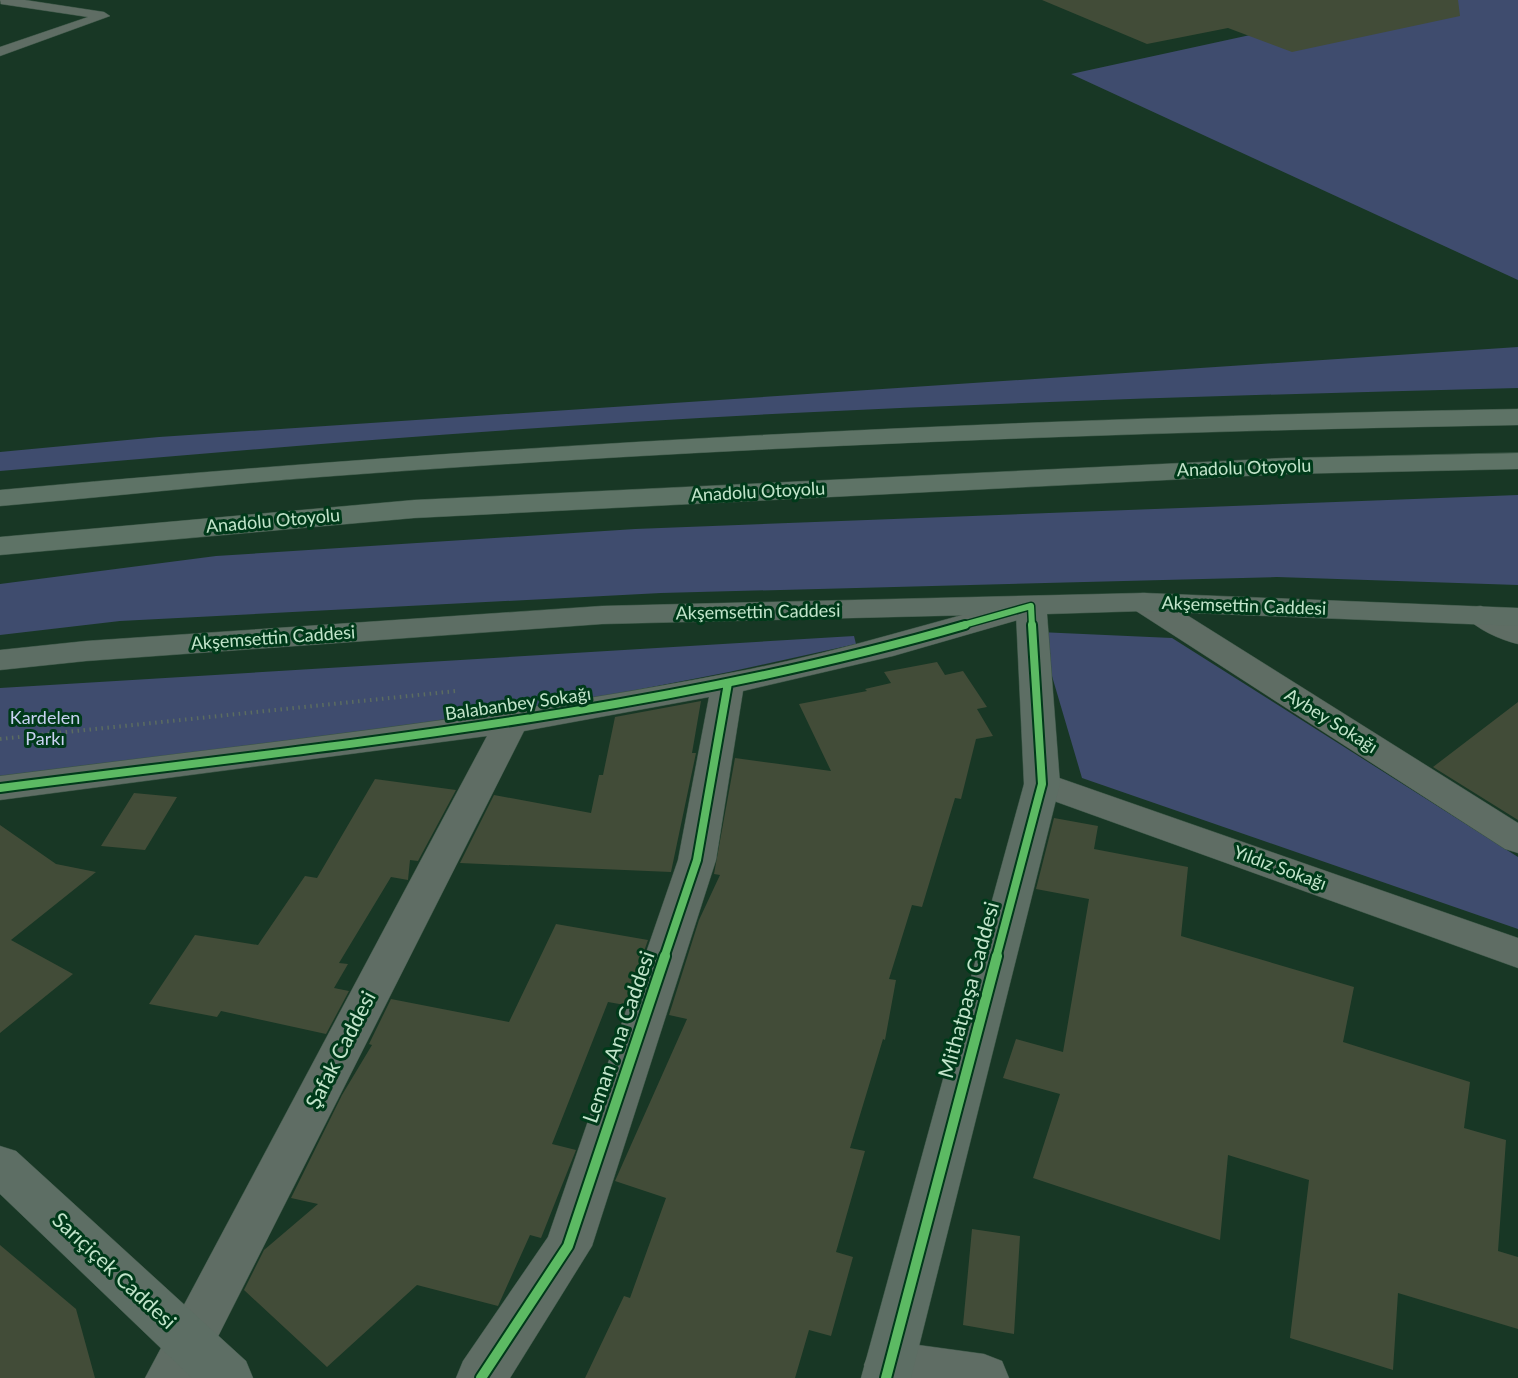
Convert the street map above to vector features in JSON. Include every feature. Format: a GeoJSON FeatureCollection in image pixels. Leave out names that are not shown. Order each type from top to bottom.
{"type":"FeatureCollection","features":[{"type":"Feature","properties":{"kind":"highway"},"geometry":{"type":"LineString","coordinates":[[0,498],[362,466],[664,447],[1247,421],[1518,417]]}},
{"type":"Feature","properties":{"kind":"highway","name":"Anadolu Otoyolu"},"geometry":{"type":"LineString","coordinates":[[0,548],[117,535],[414,509],[1286,466],[1518,461]]}},
{"type":"Feature","properties":{"kind":"main road","name":"Akşemsettin Caddesi"},"geometry":{"type":"LineString","coordinates":[[0,660],[86,651],[602,615],[1144,602],[1518,617]]}},
{"type":"Feature","properties":{"kind":"main road","name":"Mithatpaşa Caddesi"},"geometry":{"type":"LineString","coordinates":[[888,1371],[1042,784],[1031,606]]}},
{"type":"Feature","properties":{"kind":"main road","name":"Sarıçiçek Caddesi"},"geometry":{"type":"LineString","coordinates":[[0,1165],[180,1360],[228,1378]]}},
{"type":"Feature","properties":{"kind":"street","name":"Aybey Sokağı"},"geometry":{"type":"LineString","coordinates":[[1144,602],[1518,840]]}},
{"type":"Feature","properties":{"kind":"street","name":"Balabanbey Sokağı"},"geometry":{"type":"LineString","coordinates":[[0,788],[511,722],[728,683],[882,649],[1031,606]]}},
{"type":"Feature","properties":{"kind":"street"},"geometry":{"type":"LineString","coordinates":[[1481,615],[1518,635]]}},
{"type":"Feature","properties":{"kind":"street","name":"Leman Ana Caddesi"},"geometry":{"type":"LineString","coordinates":[[481,1378],[568,1246],[697,860],[728,683]]}},
{"type":"Feature","properties":{"kind":"street","name":"Şafak Caddesi"},"geometry":{"type":"LineString","coordinates":[[180,1360],[511,722]]}},
{"type":"Feature","properties":{"kind":"street","name":"Yıldız Sokağı"},"geometry":{"type":"LineString","coordinates":[[1042,784],[1518,953]]}},
{"type":"Feature","properties":{"kind":"street"},"geometry":{"type":"LineString","coordinates":[[888,1371],[984,1378]]}},
{"type":"Feature","properties":{"kind":"lane"},"geometry":{"type":"LineString","coordinates":[[0,52],[104,16],[1,0]]}},
{"type":"Feature","properties":{"kind":"path"},"geometry":{"type":"LineString","coordinates":[[0,739],[461,691],[469,697],[470,727]]}},
{"type":"Feature","properties":{"kind":"green space"},"geometry":{"type":"Polygon","coordinates":[[[1411,0],[1518,0],[1518,280],[1071,74],[1411,0]]]}},
{"type":"Feature","properties":{"kind":"green space"},"geometry":{"type":"Polygon","coordinates":[[[1518,347],[1518,388],[1064,401],[694,418],[396,438],[0,471],[0,452],[159,437],[1518,347]]]}},
{"type":"Feature","properties":{"kind":"green space"},"geometry":{"type":"Polygon","coordinates":[[[1518,495],[1518,585],[1277,577],[661,593],[120,621],[0,635],[0,584],[216,556],[635,529],[1518,495]]]}},
{"type":"Feature","properties":{"kind":"green space"},"geometry":{"type":"Polygon","coordinates":[[[1039,632],[1172,638],[1518,857],[1518,929],[1082,778],[1039,632]]]}},
{"type":"Feature","properties":{"kind":"green space","name":"Kardelen Parkı"},"geometry":{"type":"Polygon","coordinates":[[[854,636],[856,644],[729,672],[508,715],[0,777],[0,688],[854,636]]]}},
{"type":"Feature","properties":{"kind":"building"},"geometry":{"type":"Polygon","coordinates":[[[1042,0],[1458,0],[1460,16],[1292,52],[1228,28],[1147,44],[1042,0]]]}},
{"type":"Feature","properties":{"kind":"building"},"geometry":{"type":"Polygon","coordinates":[[[937,662],[945,675],[963,671],[987,707],[977,709],[993,736],[976,739],[961,799],[955,798],[922,907],[912,905],[889,979],[896,980],[885,1040],[883,1039],[850,1148],[865,1151],[836,1252],[853,1257],[831,1336],[809,1330],[795,1378],[585,1378],[624,1296],[630,1298],[666,1198],[615,1181],[687,1019],[669,1015],[699,920],[720,875],[714,874],[735,758],[831,771],[799,704],[867,691],[865,689],[891,683],[884,672],[937,662]]]}},
{"type":"Feature","properties":{"kind":"building"},"geometry":{"type":"Polygon","coordinates":[[[701,701],[692,753],[696,753],[671,872],[460,863],[494,795],[591,813],[599,775],[603,775],[615,717],[701,701]]]}},
{"type":"Feature","properties":{"kind":"building"},"geometry":{"type":"Polygon","coordinates":[[[1518,702],[1518,820],[1433,767],[1518,702]]]}},
{"type":"Feature","properties":{"kind":"building"},"geometry":{"type":"Polygon","coordinates":[[[375,779],[456,790],[418,861],[410,860],[408,880],[391,877],[339,963],[348,964],[334,988],[349,991],[326,1034],[221,1011],[217,1017],[149,1004],[195,935],[258,945],[305,876],[317,878],[375,779]]]}},
{"type":"Feature","properties":{"kind":"building"},"geometry":{"type":"Polygon","coordinates":[[[134,793],[177,797],[145,850],[101,846],[134,793]]]}},
{"type":"Feature","properties":{"kind":"building"},"geometry":{"type":"Polygon","coordinates":[[[1054,818],[1098,826],[1094,849],[1188,867],[1181,936],[1354,987],[1343,1042],[1470,1082],[1464,1128],[1506,1140],[1498,1251],[1518,1257],[1518,1329],[1398,1293],[1393,1370],[1290,1338],[1309,1180],[1228,1155],[1220,1240],[1033,1178],[1060,1094],[1003,1078],[1016,1039],[1063,1052],[1089,899],[1036,889],[1054,818]]]}},
{"type":"Feature","properties":{"kind":"building"},"geometry":{"type":"Polygon","coordinates":[[[0,825],[56,864],[96,872],[11,940],[73,974],[0,1033],[0,825]]]}},
{"type":"Feature","properties":{"kind":"building"},"geometry":{"type":"Polygon","coordinates":[[[556,924],[648,940],[625,1005],[608,1002],[552,1144],[576,1150],[541,1238],[530,1235],[498,1306],[417,1285],[327,1367],[244,1290],[264,1250],[318,1204],[291,1198],[342,1095],[372,1045],[369,1044],[391,999],[509,1022],[556,924]]]}},
{"type":"Feature","properties":{"kind":"building"},"geometry":{"type":"Polygon","coordinates":[[[972,1229],[1020,1236],[1014,1334],[963,1325],[972,1229]]]}},
{"type":"Feature","properties":{"kind":"building"},"geometry":{"type":"Polygon","coordinates":[[[0,1245],[76,1309],[95,1378],[0,1378],[0,1245]]]}},
{"type":"Feature","properties":{"kind":"cycle path"},"geometry":{"type":"LineString","coordinates":[[0,788],[539,718],[752,679],[882,649],[1031,606],[1042,784],[886,1378]]}},
{"type":"Feature","properties":{"kind":"cycle path"},"geometry":{"type":"LineString","coordinates":[[481,1378],[568,1246],[697,860],[728,683]]}}]}
